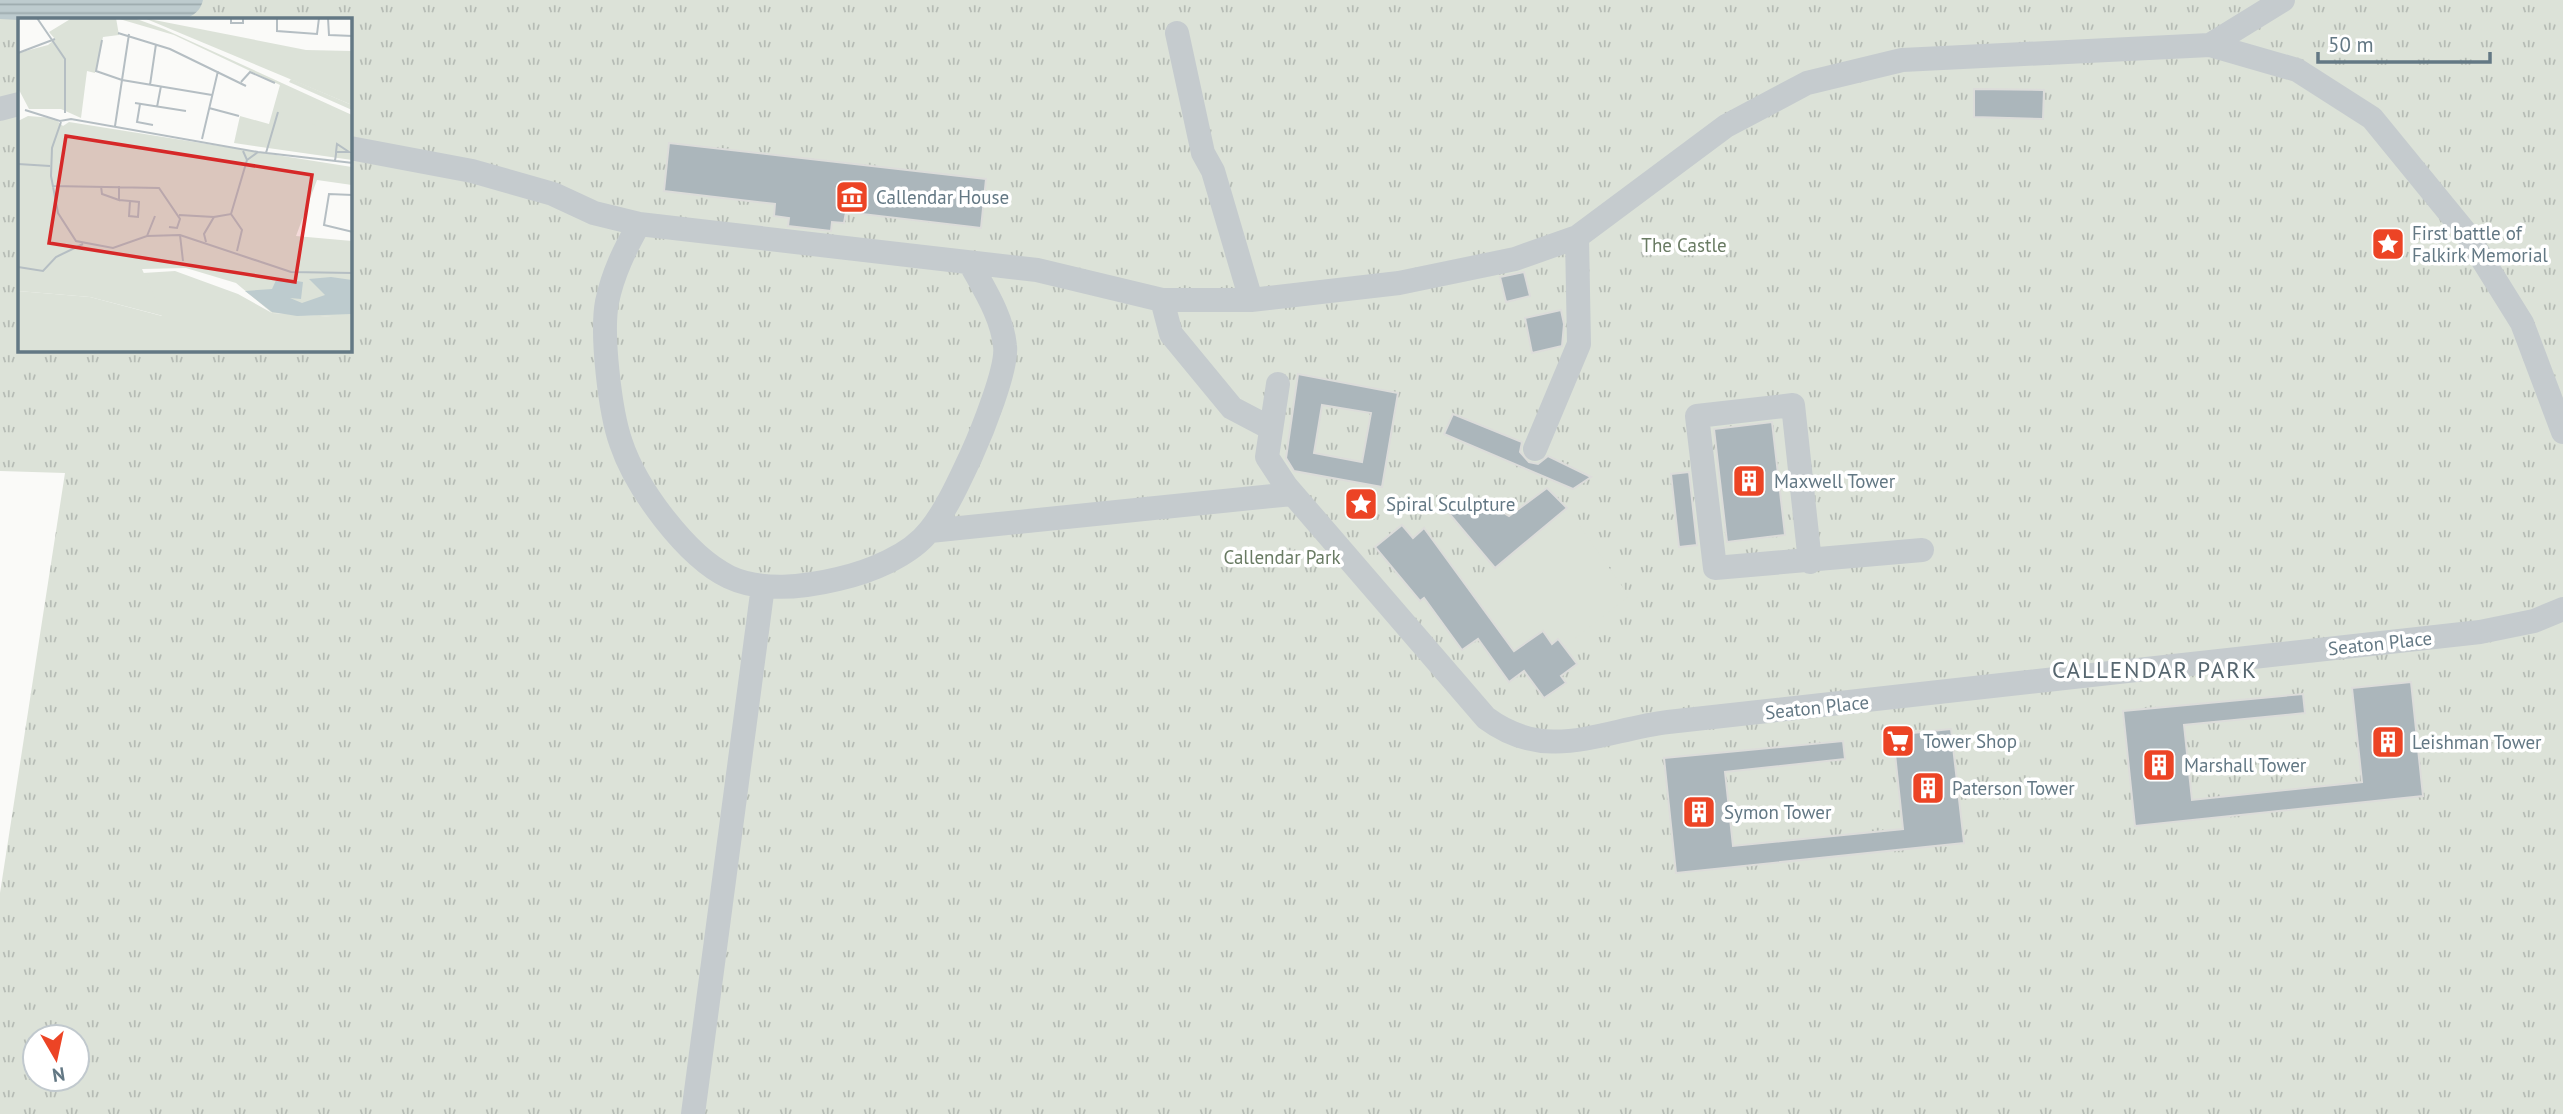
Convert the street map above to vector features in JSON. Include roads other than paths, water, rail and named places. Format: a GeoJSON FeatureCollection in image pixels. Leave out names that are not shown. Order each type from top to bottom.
{"type":"FeatureCollection","features":[{"type":"Feature","properties":{"kind":"street"},"geometry":{"type":"LineString","coordinates":[[2210,44],[2284,0]]}},
{"type":"Feature","properties":{"kind":"street"},"geometry":{"type":"LineString","coordinates":[[1177,33],[1203,153],[1213,171],[1251,300]]}},
{"type":"Feature","properties":{"kind":"street"},"geometry":{"type":"LineString","coordinates":[[352,148],[472,171],[553,194],[593,214],[639,224],[1037,270],[1162,300],[1251,300],[1399,283],[1516,259],[1577,237],[1726,126],[1807,83],[1902,61],[2210,44],[2297,69],[2372,118],[2466,233],[2522,323],[2563,432]]}},
{"type":"Feature","properties":{"kind":"street"},"geometry":{"type":"LineString","coordinates":[[0,109],[18,104]]}},
{"type":"Feature","properties":{"kind":"street"},"geometry":{"type":"LineString","coordinates":[[639,224],[621,256],[607,303],[607,354],[611,400],[621,445],[651,500],[677,535],[705,560],[730,577],[763,586],[814,585],[865,573],[887,563],[930,531],[955,489],[981,433],[995,396],[1006,348],[998,317],[970,263]]}},
{"type":"Feature","properties":{"kind":"street"},"geometry":{"type":"LineString","coordinates":[[1535,449],[1578,344],[1577,237]]}},
{"type":"Feature","properties":{"kind":"street"},"geometry":{"type":"LineString","coordinates":[[1162,300],[1171,334],[1232,408],[1270,428]]}},
{"type":"Feature","properties":{"kind":"street","name":"Seaton Place"},"geometry":{"type":"LineString","coordinates":[[1278,384],[1267,457],[1293,494],[1486,718],[1499,727],[1535,740],[1579,741],[1641,725],[2480,632],[2534,621],[2563,609]]}},
{"type":"Feature","properties":{"kind":"street"},"geometry":{"type":"LineString","coordinates":[[1810,562],[1793,405],[1697,416],[1715,568],[1810,562],[1922,550]]}},
{"type":"Feature","properties":{"kind":"street"},"geometry":{"type":"LineString","coordinates":[[930,531],[1293,494]]}},
{"type":"Feature","properties":{"kind":"street"},"geometry":{"type":"LineString","coordinates":[[693,1114],[763,586]]}},
{"type":"Feature","properties":{"kind":"place","name":"Callendar House"},"geometry":{"type":"Point","coordinates":[852,197]}},
{"type":"Feature","properties":{"kind":"place","name":"First battle of Falkirk Memorial"},"geometry":{"type":"Point","coordinates":[2388,244]}},
{"type":"Feature","properties":{"kind":"place","name":"Maxwell Tower"},"geometry":{"type":"Point","coordinates":[1749,481]}},
{"type":"Feature","properties":{"kind":"place","name":"Spiral Sculpture"},"geometry":{"type":"Point","coordinates":[1361,504]}},
{"type":"Feature","properties":{"kind":"place","name":"Tower Shop"},"geometry":{"type":"Point","coordinates":[1898,741]}},
{"type":"Feature","properties":{"kind":"place","name":"Leishman Tower"},"geometry":{"type":"Point","coordinates":[2388,742]}},
{"type":"Feature","properties":{"kind":"place","name":"Marshall Tower"},"geometry":{"type":"Point","coordinates":[2159,765]}},
{"type":"Feature","properties":{"kind":"place","name":"Paterson Tower"},"geometry":{"type":"Point","coordinates":[1928,788]}},
{"type":"Feature","properties":{"kind":"place","name":"Symon Tower"},"geometry":{"type":"Point","coordinates":[1699,812]}},
{"type":"Feature","properties":{"kind":"district","name":"CALLENDAR PARK"},"geometry":{"type":"Point","coordinates":[2155,670]}},
{"type":"Feature","properties":{"kind":"park label","name":"The Castle"},"geometry":{"type":"Point","coordinates":[1684,245]}},
{"type":"Feature","properties":{"kind":"park label","name":"Callendar Park"},"geometry":{"type":"Point","coordinates":[1282,557]}}]}
